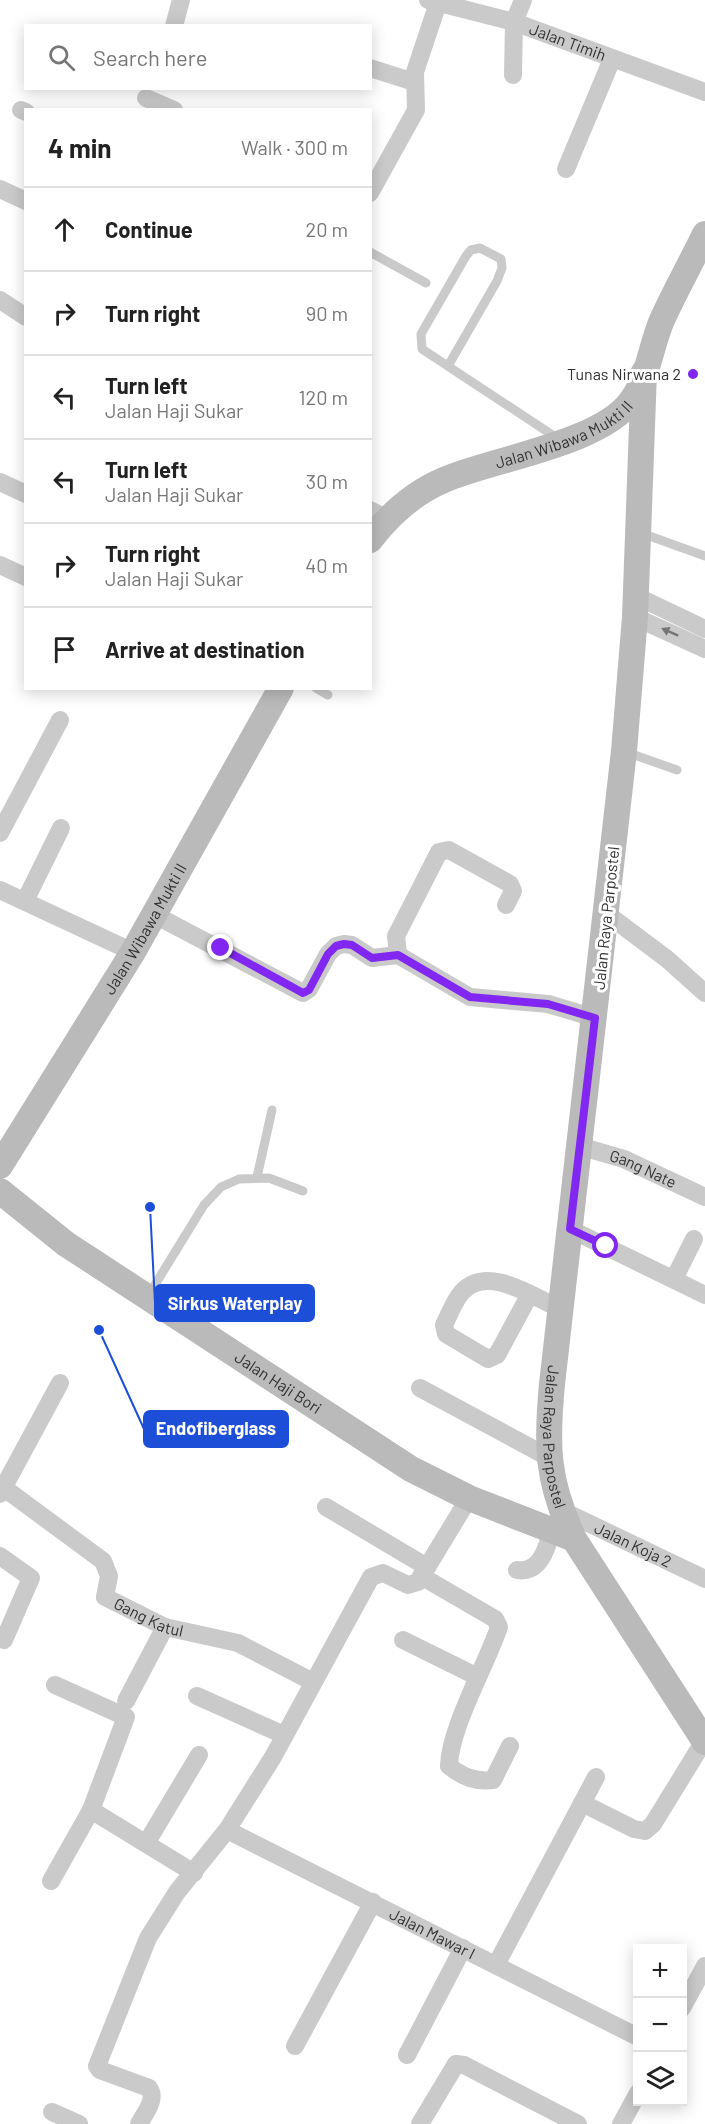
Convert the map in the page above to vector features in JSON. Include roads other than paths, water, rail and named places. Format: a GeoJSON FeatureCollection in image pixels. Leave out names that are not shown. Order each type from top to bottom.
{"type":"FeatureCollection","features":[{"type":"Feature","properties":{"kind":"main road","name":"Jalan Wibawa Mukti II"},"geometry":{"type":"LineString","coordinates":[[375,526],[405,503],[444,479],[564,442],[610,420],[631,401],[662,322],[705,234]]}},
{"type":"Feature","properties":{"kind":"main road","name":"Jalan Raya Parpostel"},"geometry":{"type":"LineString","coordinates":[[644,372],[639,532],[624,751],[560,1310],[549,1416],[548,1457],[562,1527],[704,1742]]}},
{"type":"Feature","properties":{"kind":"main road","name":"Jalan Wibawa Mukti II"},"geometry":{"type":"LineString","coordinates":[[0,1165],[155,915],[280,690]]}},
{"type":"Feature","properties":{"kind":"main road","name":"Jalan Haji Bori"},"geometry":{"type":"LineString","coordinates":[[0,1191],[66,1244],[411,1469],[469,1498],[562,1527]]}},
{"type":"Feature","properties":{"kind":"street"},"geometry":{"type":"LineString","coordinates":[[175,24],[182,0]]}},
{"type":"Feature","properties":{"kind":"street"},"geometry":{"type":"LineString","coordinates":[[513,75],[514,22],[523,0]]}},
{"type":"Feature","properties":{"kind":"street"},"geometry":{"type":"LineString","coordinates":[[372,189],[416,110],[415,72],[435,1]]}},
{"type":"Feature","properties":{"kind":"street","name":"Jalan Timih"},"geometry":{"type":"LineString","coordinates":[[435,1],[514,22],[705,92]]}},
{"type":"Feature","properties":{"kind":"street"},"geometry":{"type":"LineString","coordinates":[[566,169],[612,59]]}},
{"type":"Feature","properties":{"kind":"street"},"geometry":{"type":"LineString","coordinates":[[372,69],[414,82]]}},
{"type":"Feature","properties":{"kind":"street"},"geometry":{"type":"LineString","coordinates":[[146,99],[169,108]]}},
{"type":"Feature","properties":{"kind":"street"},"geometry":{"type":"LineString","coordinates":[[0,189],[24,200]]}},
{"type":"Feature","properties":{"kind":"street"},"geometry":{"type":"LineString","coordinates":[[0,300],[24,314]]}},
{"type":"Feature","properties":{"kind":"street"},"geometry":{"type":"LineString","coordinates":[[0,482],[24,493]]}},
{"type":"Feature","properties":{"kind":"street"},"geometry":{"type":"LineString","coordinates":[[0,565],[24,576]]}},
{"type":"Feature","properties":{"kind":"street"},"geometry":{"type":"LineString","coordinates":[[635,606],[705,628]]}},
{"type":"Feature","properties":{"kind":"street"},"geometry":{"type":"LineString","coordinates":[[635,606],[705,649]]}},
{"type":"Feature","properties":{"kind":"street"},"geometry":{"type":"LineString","coordinates":[[0,833],[60,720]]}},
{"type":"Feature","properties":{"kind":"street"},"geometry":{"type":"LineString","coordinates":[[25,901],[61,828]]}},
{"type":"Feature","properties":{"kind":"street"},"geometry":{"type":"LineString","coordinates":[[398,955],[395,944],[396,936],[440,852],[449,850],[510,884],[513,891],[506,905]]}},
{"type":"Feature","properties":{"kind":"street"},"geometry":{"type":"LineString","coordinates":[[0,890],[133,952]]}},
{"type":"Feature","properties":{"kind":"street"},"geometry":{"type":"LineString","coordinates":[[607,914],[667,959],[705,993]]}},
{"type":"Feature","properties":{"kind":"street"},"geometry":{"type":"LineString","coordinates":[[155,915],[303,993],[309,990],[328,954],[336,946],[352,945],[372,958],[398,955],[470,997],[548,1004],[595,1018]]}},
{"type":"Feature","properties":{"kind":"street","name":"Gang Nate"},"geometry":{"type":"LineString","coordinates":[[579,1146],[624,1159],[705,1197]]}},
{"type":"Feature","properties":{"kind":"street"},"geometry":{"type":"LineString","coordinates":[[570,1229],[705,1295]]}},
{"type":"Feature","properties":{"kind":"street"},"geometry":{"type":"LineString","coordinates":[[674,1279],[694,1239]]}},
{"type":"Feature","properties":{"kind":"street"},"geometry":{"type":"LineString","coordinates":[[530,1294],[497,1355],[488,1359],[446,1334],[444,1325],[461,1293],[470,1285],[488,1280],[530,1294],[560,1310]]}},
{"type":"Feature","properties":{"kind":"street"},"geometry":{"type":"LineString","coordinates":[[1,1489],[60,1383]]}},
{"type":"Feature","properties":{"kind":"street"},"geometry":{"type":"LineString","coordinates":[[420,1388],[548,1457]]}},
{"type":"Feature","properties":{"kind":"street","name":"Gang Katul"},"geometry":{"type":"LineString","coordinates":[[1,1489],[103,1561],[109,1576],[105,1597],[165,1627],[238,1643],[313,1682]]}},
{"type":"Feature","properties":{"kind":"street"},"geometry":{"type":"LineString","coordinates":[[140,2124],[153,2093],[149,2088],[99,2070],[98,2062],[148,1938],[177,1892],[195,1873],[227,1830],[284,1735],[371,1577],[383,1573],[413,1585],[469,1498]]}},
{"type":"Feature","properties":{"kind":"street"},"geometry":{"type":"LineString","coordinates":[[326,1507],[498,1623],[497,1634],[478,1677],[449,1755],[449,1766],[461,1776],[480,1781],[493,1780],[510,1746]]}},
{"type":"Feature","properties":{"kind":"street"},"geometry":{"type":"LineString","coordinates":[[517,1570],[525,1572],[532,1569],[562,1527]]}},
{"type":"Feature","properties":{"kind":"street","name":"Jalan Koja 2"},"geometry":{"type":"LineString","coordinates":[[562,1527],[705,1579]]}},
{"type":"Feature","properties":{"kind":"street"},"geometry":{"type":"LineString","coordinates":[[0,1556],[31,1578],[4,1640]]}},
{"type":"Feature","properties":{"kind":"street"},"geometry":{"type":"LineString","coordinates":[[126,1701],[165,1627]]}},
{"type":"Feature","properties":{"kind":"street"},"geometry":{"type":"LineString","coordinates":[[403,1640],[478,1677]]}},
{"type":"Feature","properties":{"kind":"street"},"geometry":{"type":"LineString","coordinates":[[51,1881],[91,1810],[126,1717],[55,1685]]}},
{"type":"Feature","properties":{"kind":"street"},"geometry":{"type":"LineString","coordinates":[[197,1696],[284,1735]]}},
{"type":"Feature","properties":{"kind":"street"},"geometry":{"type":"LineString","coordinates":[[582,1803],[634,1829],[645,1831],[653,1824],[704,1742]]}},
{"type":"Feature","properties":{"kind":"street"},"geometry":{"type":"LineString","coordinates":[[147,1842],[199,1755]]}},
{"type":"Feature","properties":{"kind":"street"},"geometry":{"type":"LineString","coordinates":[[496,1965],[596,1777]]}},
{"type":"Feature","properties":{"kind":"street"},"geometry":{"type":"LineString","coordinates":[[91,1810],[195,1873]]}},
{"type":"Feature","properties":{"kind":"street","name":"Jalan Mawar I"},"geometry":{"type":"LineString","coordinates":[[227,1830],[633,2034]]}},
{"type":"Feature","properties":{"kind":"street"},"geometry":{"type":"LineString","coordinates":[[295,2046],[373,1902]]}},
{"type":"Feature","properties":{"kind":"street"},"geometry":{"type":"LineString","coordinates":[[407,2055],[463,1948]]}},
{"type":"Feature","properties":{"kind":"street"},"geometry":{"type":"LineString","coordinates":[[687,1999],[705,1966]]}},
{"type":"Feature","properties":{"kind":"street"},"geometry":{"type":"LineString","coordinates":[[420,2124],[456,2064],[464,2065],[578,2124]]}},
{"type":"Feature","properties":{"kind":"street"},"geometry":{"type":"LineString","coordinates":[[621,2124],[633,2101]]}},
{"type":"Feature","properties":{"kind":"street"},"geometry":{"type":"LineString","coordinates":[[52,2112],[78,2124]]}},
{"type":"Feature","properties":{"kind":"lane"},"geometry":{"type":"LineString","coordinates":[[448,366],[497,281],[502,268],[501,259],[480,248],[471,250],[466,256],[421,334],[422,349],[564,442]]}},
{"type":"Feature","properties":{"kind":"lane"},"geometry":{"type":"LineString","coordinates":[[372,253],[426,283]]}},
{"type":"Feature","properties":{"kind":"lane"},"geometry":{"type":"LineString","coordinates":[[639,532],[705,556]]}},
{"type":"Feature","properties":{"kind":"lane"},"geometry":{"type":"LineString","coordinates":[[319,690],[327,695]]}},
{"type":"Feature","properties":{"kind":"lane"},"geometry":{"type":"LineString","coordinates":[[624,751],[677,770]]}},
{"type":"Feature","properties":{"kind":"lane"},"geometry":{"type":"LineString","coordinates":[[257,1177],[272,1110]]}},
{"type":"Feature","properties":{"kind":"lane"},"geometry":{"type":"LineString","coordinates":[[148,1296],[212,1193],[229,1182],[257,1177],[285,1182],[303,1191]]}},
{"type":"Feature","properties":{"kind":"place","name":"Tunas Nirwana 2"},"geometry":{"type":"Point","coordinates":[693,374]}},
{"type":"Feature","properties":{"kind":"place","name":"Sirkus Waterplay"},"geometry":{"type":"Point","coordinates":[150,1207]}},
{"type":"Feature","properties":{"kind":"place","name":"Endofiberglass"},"geometry":{"type":"Point","coordinates":[99,1330]}}]}
